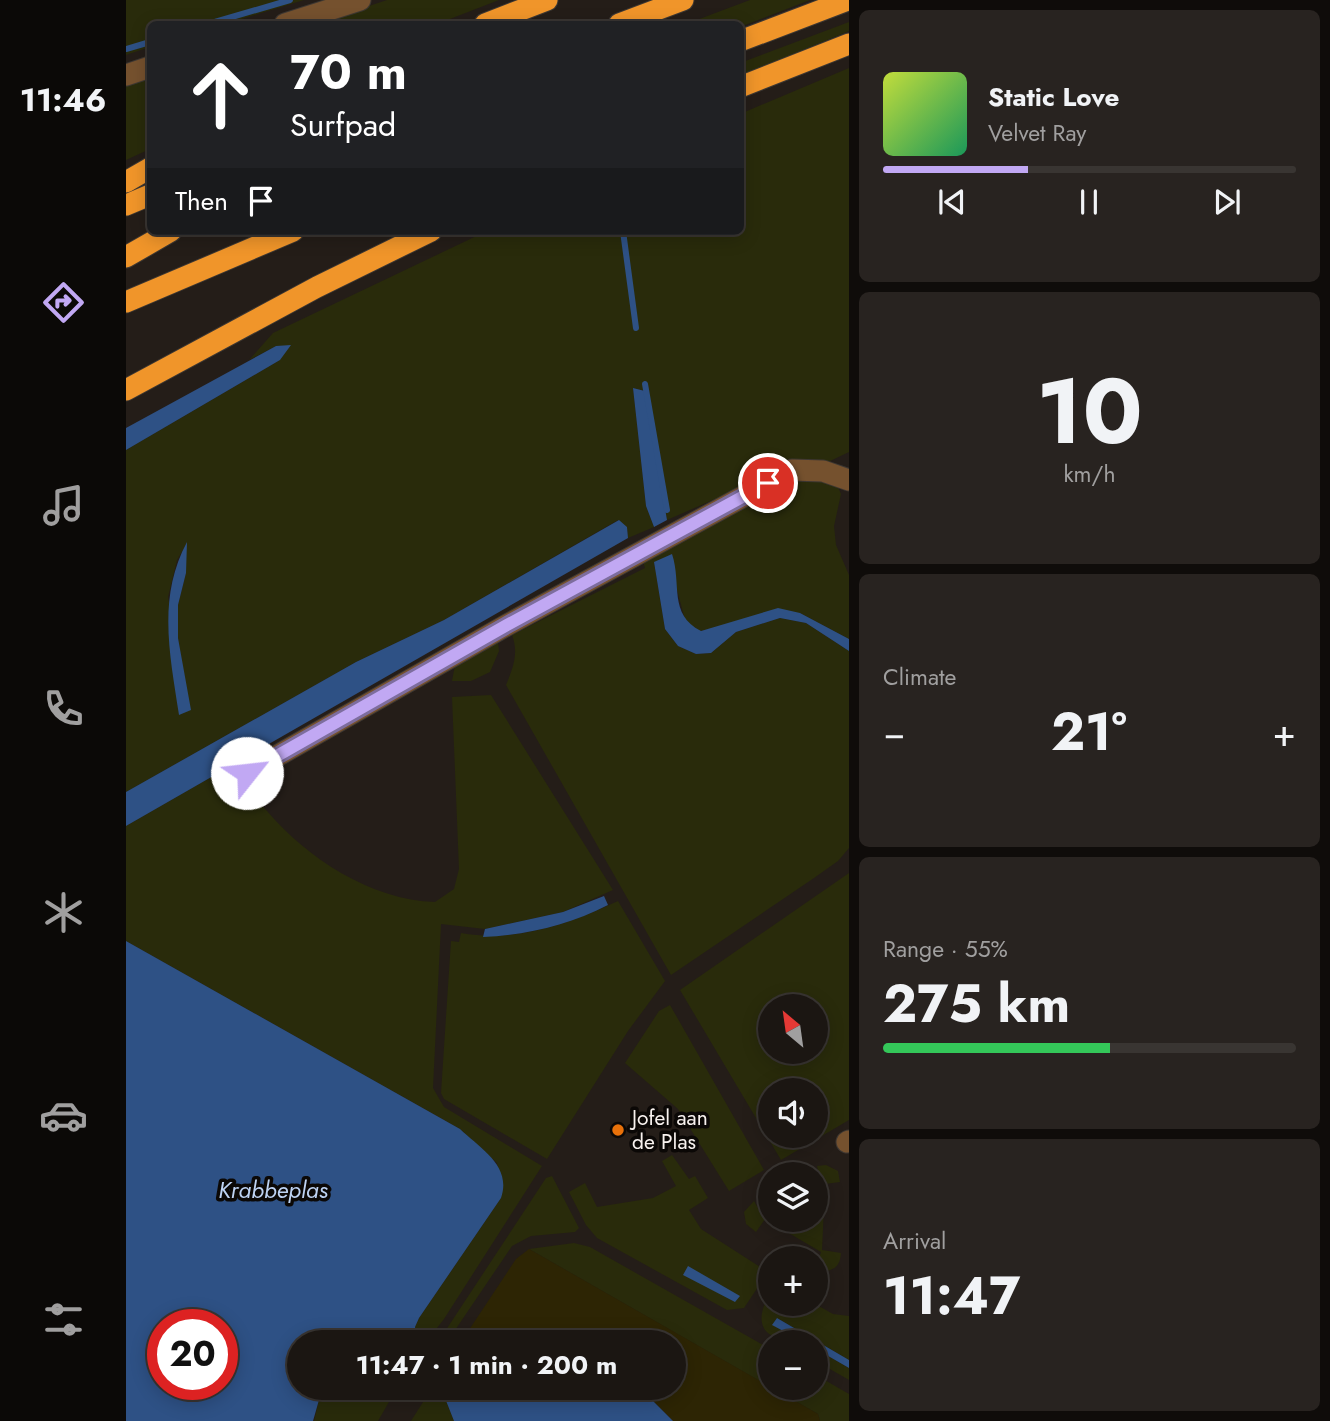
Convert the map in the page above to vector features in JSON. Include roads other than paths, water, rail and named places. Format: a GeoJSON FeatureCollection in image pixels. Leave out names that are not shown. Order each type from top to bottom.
{"type":"FeatureCollection","features":[{"type":"Feature","properties":{"kind":"highway"},"geometry":{"type":"LineString","coordinates":[[493,21],[547,0]]}},
{"type":"Feature","properties":{"kind":"highway"},"geometry":{"type":"LineString","coordinates":[[628,21],[683,0]]}},
{"type":"Feature","properties":{"kind":"highway"},"geometry":{"type":"LineString","coordinates":[[744,39],[848,0]]}},
{"type":"Feature","properties":{"kind":"highway"},"geometry":{"type":"LineString","coordinates":[[744,85],[849,44]]}},
{"type":"Feature","properties":{"kind":"highway"},"geometry":{"type":"LineString","coordinates":[[126,182],[147,170]]}},
{"type":"Feature","properties":{"kind":"highway"},"geometry":{"type":"LineString","coordinates":[[126,205],[147,196]]}},
{"type":"Feature","properties":{"kind":"highway"},"geometry":{"type":"LineString","coordinates":[[126,257],[164,235]]}},
{"type":"Feature","properties":{"kind":"highway"},"geometry":{"type":"LineString","coordinates":[[126,302],[284,235]]}},
{"type":"Feature","properties":{"kind":"highway"},"geometry":{"type":"LineString","coordinates":[[126,390],[294,299],[423,235]]}},
{"type":"Feature","properties":{"kind":"street"},"geometry":{"type":"LineString","coordinates":[[294,21],[359,0]]}},
{"type":"Feature","properties":{"kind":"street"},"geometry":{"type":"LineString","coordinates":[[126,75],[147,68]]}},
{"type":"Feature","properties":{"kind":"street"},"geometry":{"type":"LineString","coordinates":[[247,773],[792,470],[822,471],[849,480]]}},
{"type":"Feature","properties":{"kind":"water"},"geometry":{"type":"Polygon","coordinates":[[[291,345],[280,360],[126,450],[126,428],[276,346],[291,345]]]}},
{"type":"Feature","properties":{"kind":"water"},"geometry":{"type":"Polygon","coordinates":[[[633,388],[645,391],[667,520],[654,527],[646,506],[633,388]]]}},
{"type":"Feature","properties":{"kind":"water"},"geometry":{"type":"Polygon","coordinates":[[[619,520],[627,527],[628,538],[126,826],[126,792],[356,662],[444,620],[619,520]]]}},
{"type":"Feature","properties":{"kind":"water"},"geometry":{"type":"Polygon","coordinates":[[[187,542],[186,573],[178,605],[178,638],[191,710],[179,715],[168,627],[172,584],[187,542]]]}},
{"type":"Feature","properties":{"kind":"water"},"geometry":{"type":"Polygon","coordinates":[[[672,554],[680,607],[691,624],[701,631],[778,608],[800,613],[849,639],[849,651],[806,623],[780,618],[736,632],[711,653],[696,654],[678,646],[665,629],[654,562],[672,554]]]}},
{"type":"Feature","properties":{"kind":"water"},"geometry":{"type":"Polygon","coordinates":[[[604,896],[608,905],[563,923],[516,934],[483,937],[485,929],[563,912],[604,896]]]}},
{"type":"Feature","properties":{"kind":"water","name":"Krabbeplas"},"geometry":{"type":"Polygon","coordinates":[[[126,941],[460,1129],[492,1159],[502,1177],[501,1198],[419,1318],[416,1330],[287,1330],[287,1400],[319,1400],[313,1421],[126,1421],[126,941]]]}},
{"type":"Feature","properties":{"kind":"water"},"geometry":{"type":"Polygon","coordinates":[[[688,1266],[740,1296],[735,1302],[683,1275],[688,1266]]]}},
{"type":"Feature","properties":{"kind":"water"},"geometry":{"type":"Polygon","coordinates":[[[777,1318],[798,1330],[781,1330],[772,1325],[777,1318]]]}},
{"type":"Feature","properties":{"kind":"water"},"geometry":{"type":"Polygon","coordinates":[[[828,1348],[849,1360],[849,1368],[828,1356],[828,1348]]]}},
{"type":"Feature","properties":{"kind":"water"},"geometry":{"type":"Polygon","coordinates":[[[446,1400],[652,1400],[673,1421],[454,1421],[446,1400]]]}},
{"type":"Feature","properties":{"kind":"waterway"},"geometry":{"type":"LineString","coordinates":[[218,21],[290,0]]}},
{"type":"Feature","properties":{"kind":"waterway"},"geometry":{"type":"LineString","coordinates":[[126,49],[147,43]]}},
{"type":"Feature","properties":{"kind":"waterway"},"geometry":{"type":"LineString","coordinates":[[624,235],[636,328]]}},
{"type":"Feature","properties":{"kind":"waterway"},"geometry":{"type":"LineString","coordinates":[[645,384],[667,510]]}},
{"type":"Feature","properties":{"kind":"place","name":"Jofel aan de Plas"},"geometry":{"type":"Point","coordinates":[618,1130]}}]}
